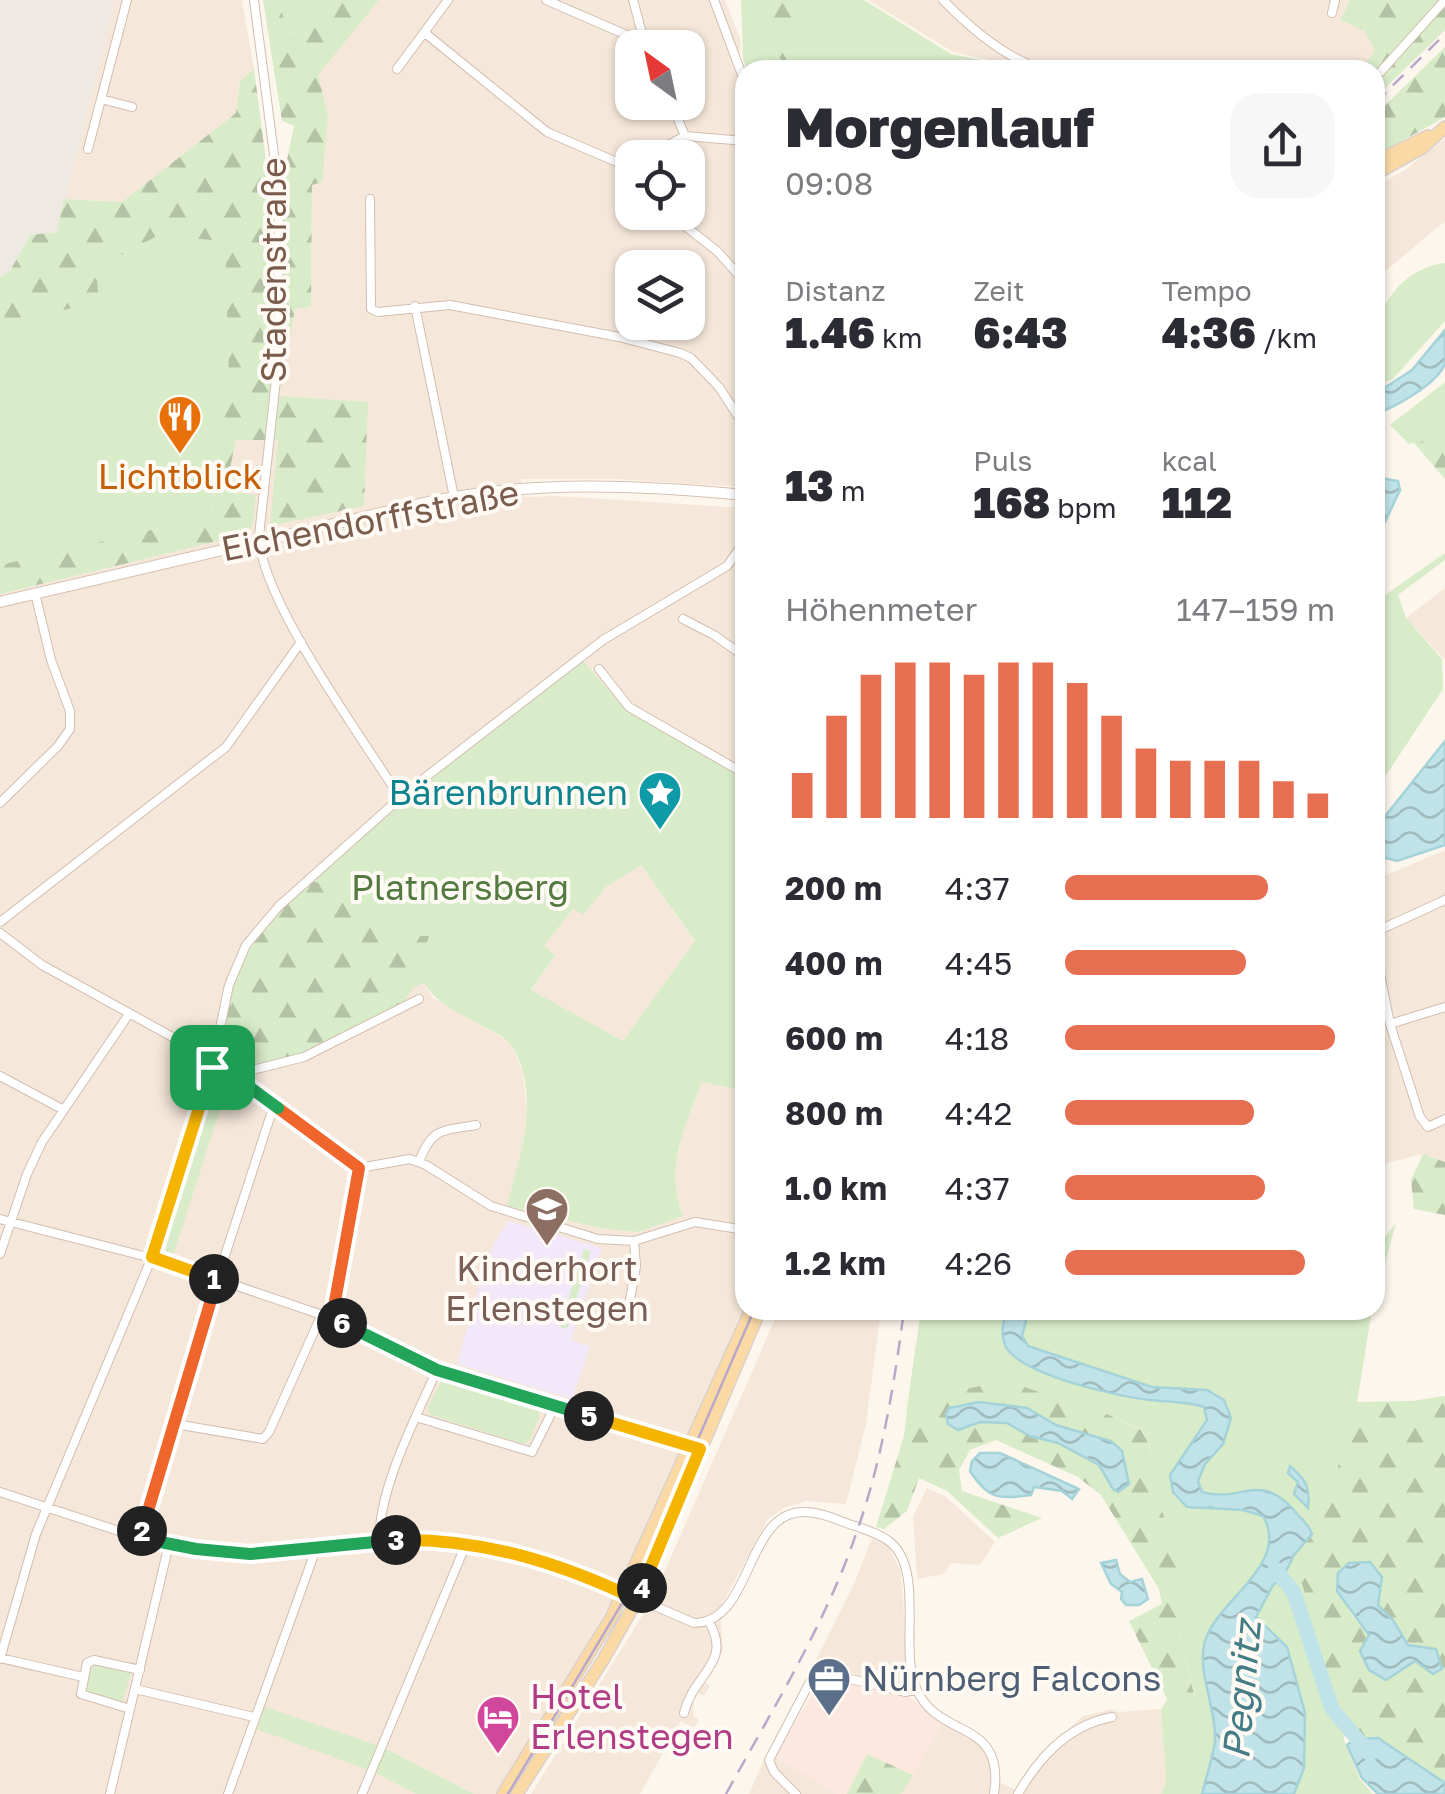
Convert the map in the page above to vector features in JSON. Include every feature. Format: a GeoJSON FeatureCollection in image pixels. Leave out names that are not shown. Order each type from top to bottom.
{"type":"FeatureCollection","features":[{"type":"Feature","properties":{"kind":"main road"},"geometry":{"type":"LineString","coordinates":[[1385,164],[1422,148],[1443,128]]}},
{"type":"Feature","properties":{"kind":"main road"},"geometry":{"type":"LineString","coordinates":[[517,1794],[638,1600],[748,1320]]}},
{"type":"Feature","properties":{"kind":"main road"},"geometry":{"type":"LineString","coordinates":[[503,1794],[574,1681],[622,1592],[696,1448],[755,1320]]}},
{"type":"Feature","properties":{"kind":"street"},"geometry":{"type":"LineString","coordinates":[[88,149],[127,0]]}},
{"type":"Feature","properties":{"kind":"street","name":"Stadenstraße"},"geometry":{"type":"LineString","coordinates":[[254,0],[279,194],[277,377],[259,542]]}},
{"type":"Feature","properties":{"kind":"street"},"geometry":{"type":"LineString","coordinates":[[397,68],[448,0]]}},
{"type":"Feature","properties":{"kind":"street"},"geometry":{"type":"LineString","coordinates":[[546,0],[615,32]]}},
{"type":"Feature","properties":{"kind":"street"},"geometry":{"type":"LineString","coordinates":[[633,0],[641,30]]}},
{"type":"Feature","properties":{"kind":"street"},"geometry":{"type":"LineString","coordinates":[[714,0],[736,60]]}},
{"type":"Feature","properties":{"kind":"street"},"geometry":{"type":"LineString","coordinates":[[943,0],[1017,60]]}},
{"type":"Feature","properties":{"kind":"street"},"geometry":{"type":"LineString","coordinates":[[1332,13],[1335,0]]}},
{"type":"Feature","properties":{"kind":"street"},"geometry":{"type":"LineString","coordinates":[[1385,67],[1445,0]]}},
{"type":"Feature","properties":{"kind":"street"},"geometry":{"type":"LineString","coordinates":[[425,33],[547,132],[615,159]]}},
{"type":"Feature","properties":{"kind":"street"},"geometry":{"type":"LineString","coordinates":[[101,99],[132,107]]}},
{"type":"Feature","properties":{"kind":"street"},"geometry":{"type":"LineString","coordinates":[[678,120],[685,136]]}},
{"type":"Feature","properties":{"kind":"street"},"geometry":{"type":"LineString","coordinates":[[677,140],[685,136],[735,140]]}},
{"type":"Feature","properties":{"kind":"street"},"geometry":{"type":"LineString","coordinates":[[370,199],[372,309],[378,312],[415,306],[470,308],[680,353],[691,358],[719,387],[735,412]]}},
{"type":"Feature","properties":{"kind":"street"},"geometry":{"type":"LineString","coordinates":[[690,230],[735,271]]}},
{"type":"Feature","properties":{"kind":"street"},"geometry":{"type":"LineString","coordinates":[[415,306],[454,497]]}},
{"type":"Feature","properties":{"kind":"street","name":"Eichendorffstraße"},"geometry":{"type":"LineString","coordinates":[[0,602],[454,497],[506,489],[580,486],[735,494]]}},
{"type":"Feature","properties":{"kind":"street"},"geometry":{"type":"LineString","coordinates":[[259,542],[272,585],[301,642],[400,798]]}},
{"type":"Feature","properties":{"kind":"street"},"geometry":{"type":"LineString","coordinates":[[84,1677],[0,1659],[31,1550],[152,1257],[213,1064],[229,985],[246,946],[279,906],[400,798],[604,640],[727,566],[735,555]]}},
{"type":"Feature","properties":{"kind":"street"},"geometry":{"type":"LineString","coordinates":[[0,803],[70,729],[70,711],[50,660],[35,593]]}},
{"type":"Feature","properties":{"kind":"street"},"geometry":{"type":"LineString","coordinates":[[682,619],[735,650]]}},
{"type":"Feature","properties":{"kind":"street"},"geometry":{"type":"LineString","coordinates":[[0,922],[226,747],[301,642]]}},
{"type":"Feature","properties":{"kind":"street"},"geometry":{"type":"LineString","coordinates":[[598,669],[628,707],[735,768]]}},
{"type":"Feature","properties":{"kind":"street"},"geometry":{"type":"LineString","coordinates":[[1385,927],[1445,900]]}},
{"type":"Feature","properties":{"kind":"street"},"geometry":{"type":"LineString","coordinates":[[0,933],[42,966],[233,1075],[359,1168],[402,1159],[418,1162],[505,1212],[598,1239],[634,1241],[695,1222],[735,1228]]}},
{"type":"Feature","properties":{"kind":"street"},"geometry":{"type":"LineString","coordinates":[[233,1075],[304,1057],[419,999]]}},
{"type":"Feature","properties":{"kind":"street"},"geometry":{"type":"LineString","coordinates":[[1385,999],[1420,1117],[1428,1127],[1445,1119]]}},
{"type":"Feature","properties":{"kind":"street"},"geometry":{"type":"LineString","coordinates":[[1390,1024],[1445,1007]]}},
{"type":"Feature","properties":{"kind":"street"},"geometry":{"type":"LineString","coordinates":[[0,1254],[27,1174],[62,1110],[129,1014]]}},
{"type":"Feature","properties":{"kind":"street"},"geometry":{"type":"LineString","coordinates":[[0,1076],[62,1110]]}},
{"type":"Feature","properties":{"kind":"street"},"geometry":{"type":"LineString","coordinates":[[140,1538],[274,1106]]}},
{"type":"Feature","properties":{"kind":"street"},"geometry":{"type":"LineString","coordinates":[[418,1162],[426,1141],[436,1132],[476,1125]]}},
{"type":"Feature","properties":{"kind":"street"},"geometry":{"type":"LineString","coordinates":[[332,1318],[359,1168]]}},
{"type":"Feature","properties":{"kind":"street"},"geometry":{"type":"LineString","coordinates":[[0,1220],[152,1257],[332,1318],[437,1370],[696,1448]]}},
{"type":"Feature","properties":{"kind":"street"},"geometry":{"type":"LineString","coordinates":[[628,1305],[636,1266],[634,1241]]}},
{"type":"Feature","properties":{"kind":"street"},"geometry":{"type":"LineString","coordinates":[[175,1424],[254,1440],[266,1436],[321,1316]]}},
{"type":"Feature","properties":{"kind":"street"},"geometry":{"type":"LineString","coordinates":[[380,1540],[390,1490],[437,1370]]}},
{"type":"Feature","properties":{"kind":"street"},"geometry":{"type":"LineString","coordinates":[[416,1417],[532,1452],[554,1406]]}},
{"type":"Feature","properties":{"kind":"street"},"geometry":{"type":"LineString","coordinates":[[0,1492],[140,1538],[250,1554],[380,1540],[466,1544],[561,1566],[685,1622],[709,1622],[728,1606],[776,1523],[795,1512],[819,1514],[890,1542],[903,1560],[916,1690],[934,1712],[985,1742],[996,1761],[994,1793],[1006,1794]]}},
{"type":"Feature","properties":{"kind":"street"},"geometry":{"type":"LineString","coordinates":[[110,1794],[169,1544]]}},
{"type":"Feature","properties":{"kind":"street"},"geometry":{"type":"LineString","coordinates":[[362,1794],[466,1544]]}},
{"type":"Feature","properties":{"kind":"street"},"geometry":{"type":"LineString","coordinates":[[228,1794],[316,1548]]}},
{"type":"Feature","properties":{"kind":"street"},"geometry":{"type":"LineString","coordinates":[[684,1713],[687,1700],[718,1650],[717,1636],[709,1622]]}},
{"type":"Feature","properties":{"kind":"street"},"geometry":{"type":"LineString","coordinates":[[130,1709],[84,1697],[80,1690],[90,1660],[140,1670]]}},
{"type":"Feature","properties":{"kind":"street"},"geometry":{"type":"LineString","coordinates":[[796,1794],[774,1772],[769,1760],[812,1678],[826,1673],[905,1692],[916,1690]]}},
{"type":"Feature","properties":{"kind":"street"},"geometry":{"type":"LineString","coordinates":[[135,1689],[254,1717]]}},
{"type":"Feature","properties":{"kind":"street"},"geometry":{"type":"LineString","coordinates":[[1018,1794],[1049,1749],[1086,1724],[1112,1717]]}},
{"type":"Feature","properties":{"kind":"shaded area"},"geometry":{"type":"Polygon","coordinates":[[[0,0],[114,0],[57,232],[30,235],[10,271],[0,277],[0,0]]]}},
{"type":"Feature","properties":{"kind":"shaded area"},"geometry":{"type":"Polygon","coordinates":[[[114,0],[242,0],[254,69],[240,81],[236,113],[122,202],[64,199],[114,0]]]}},
{"type":"Feature","properties":{"kind":"shaded area"},"geometry":{"type":"Polygon","coordinates":[[[379,0],[725,0],[741,41],[738,60],[735,60],[735,486],[614,479],[521,479],[523,497],[735,507],[735,772],[618,703],[450,763],[357,841],[254,940],[242,959],[404,1003],[413,988],[424,983],[432,997],[510,1042],[523,1073],[527,1111],[521,1154],[604,1229],[637,1232],[683,1216],[676,1198],[675,1170],[682,1134],[702,1082],[735,1089],[735,1320],[741,1320],[685,1452],[615,1595],[499,1794],[474,1794],[382,1747],[371,1771],[416,1794],[0,1794],[0,594],[246,534],[256,496],[233,492],[227,478],[236,440],[278,439],[364,506],[279,397],[295,308],[311,307],[312,185],[328,116],[317,75],[379,0]]]}},
{"type":"Feature","properties":{"kind":"shaded area"},"geometry":{"type":"Polygon","coordinates":[[[868,0],[1350,0],[1340,20],[1365,31],[1376,51],[1369,60],[990,60],[953,52],[868,0]]]}},
{"type":"Feature","properties":{"kind":"shaded area"},"geometry":{"type":"Polygon","coordinates":[[[1445,138],[1445,221],[1385,272],[1385,181],[1445,138]]]}},
{"type":"Feature","properties":{"kind":"shaded area"},"geometry":{"type":"Polygon","coordinates":[[[1445,588],[1445,660],[1406,618],[1445,588]]]}},
{"type":"Feature","properties":{"kind":"shaded area"},"geometry":{"type":"Polygon","coordinates":[[[1445,850],[1445,1162],[1423,1154],[1385,1164],[1385,876],[1445,850]]]}},
{"type":"Feature","properties":{"kind":"shaded area"},"geometry":{"type":"Polygon","coordinates":[[[641,865],[695,942],[623,1041],[531,991],[555,955],[543,947],[574,908],[583,914],[606,887],[641,865]]]}},
{"type":"Feature","properties":{"kind":"shaded area"},"geometry":{"type":"Polygon","coordinates":[[[508,1221],[602,1248],[571,1340],[590,1347],[572,1399],[457,1364],[492,1247],[508,1221]]]}},
{"type":"Feature","properties":{"kind":"shaded area"},"geometry":{"type":"Polygon","coordinates":[[[775,1320],[880,1320],[866,1424],[846,1504],[806,1501],[784,1508],[768,1519],[720,1608],[723,1650],[704,1681],[710,1686],[704,1696],[698,1693],[694,1699],[693,1715],[699,1720],[694,1728],[681,1721],[640,1794],[531,1794],[652,1600],[775,1320]]]}},
{"type":"Feature","properties":{"kind":"shaded area"},"geometry":{"type":"Polygon","coordinates":[[[927,1488],[945,1496],[995,1542],[980,1565],[951,1563],[944,1574],[917,1579],[913,1517],[927,1488]]]}},
{"type":"Feature","properties":{"kind":"shaded area"},"geometry":{"type":"Polygon","coordinates":[[[872,1538],[888,1546],[901,1572],[908,1674],[901,1685],[824,1665],[813,1666],[872,1538]]]}},
{"type":"Feature","properties":{"kind":"shaded area"},"geometry":{"type":"Polygon","coordinates":[[[821,1678],[907,1695],[943,1722],[913,1775],[867,1755],[847,1794],[837,1794],[775,1757],[821,1678]]]}},
{"type":"Feature","properties":{"kind":"shaded area"},"geometry":{"type":"Polygon","coordinates":[[[1113,1709],[1161,1709],[1166,1780],[1162,1794],[997,1794],[991,1790],[990,1794],[901,1794],[943,1722],[983,1745],[990,1762],[990,1777],[1016,1790],[1038,1756],[1083,1716],[1113,1709]]]}},
{"type":"Feature","properties":{"kind":"shaded area"},"geometry":{"type":"Polygon","coordinates":[[[775,1757],[837,1794],[749,1794],[764,1759],[775,1757]]]}},
{"type":"Feature","properties":{"kind":"green space"},"geometry":{"type":"Polygon","coordinates":[[[263,0],[277,0],[290,34],[309,27],[300,0],[379,0],[318,75],[328,116],[322,182],[312,185],[311,307],[295,309],[279,396],[368,402],[364,506],[270,526],[278,440],[236,440],[228,478],[233,492],[256,495],[253,524],[247,534],[0,594],[0,565],[211,516],[229,382],[225,241],[157,236],[97,268],[98,301],[11,324],[0,332],[0,277],[10,271],[30,235],[57,232],[64,199],[122,202],[236,113],[240,81],[254,69],[268,176],[284,174],[294,126],[282,121],[263,0]]]}},
{"type":"Feature","properties":{"kind":"green space"},"geometry":{"type":"Polygon","coordinates":[[[277,0],[300,0],[310,27],[289,34],[277,0]]]}},
{"type":"Feature","properties":{"kind":"green space"},"geometry":{"type":"Polygon","coordinates":[[[741,0],[864,0],[951,54],[981,60],[743,60],[741,0]]]}},
{"type":"Feature","properties":{"kind":"green space"},"geometry":{"type":"Polygon","coordinates":[[[748,0],[792,0],[797,6],[791,15],[808,60],[781,60],[748,0]]]}},
{"type":"Feature","properties":{"kind":"green space"},"geometry":{"type":"Polygon","coordinates":[[[1350,0],[1445,0],[1445,30],[1385,88],[1385,60],[1368,60],[1375,51],[1365,31],[1340,20],[1350,0]]]}},
{"type":"Feature","properties":{"kind":"green space"},"geometry":{"type":"Polygon","coordinates":[[[1445,47],[1445,117],[1385,150],[1385,105],[1445,47]]]}},
{"type":"Feature","properties":{"kind":"green space"},"geometry":{"type":"Polygon","coordinates":[[[157,236],[226,241],[229,382],[211,516],[0,565],[0,332],[11,324],[97,301],[97,268],[157,236]]]}},
{"type":"Feature","properties":{"kind":"green space"},"geometry":{"type":"Polygon","coordinates":[[[1445,263],[1445,321],[1392,380],[1385,382],[1385,307],[1407,279],[1445,263]]]}},
{"type":"Feature","properties":{"kind":"green space"},"geometry":{"type":"Polygon","coordinates":[[[1445,382],[1445,437],[1409,444],[1390,425],[1445,382]]]}},
{"type":"Feature","properties":{"kind":"green space"},"geometry":{"type":"Polygon","coordinates":[[[1445,437],[1445,479],[1414,443],[1445,437]]]}},
{"type":"Feature","properties":{"kind":"green space"},"geometry":{"type":"Polygon","coordinates":[[[1445,553],[1445,560],[1398,595],[1406,618],[1442,659],[1443,689],[1385,777],[1385,595],[1445,553]]]}},
{"type":"Feature","properties":{"kind":"green space","name":"Platnersberg"},"geometry":{"type":"Polygon","coordinates":[[[583,661],[626,710],[735,772],[735,1089],[702,1082],[676,1165],[683,1216],[638,1232],[605,1229],[507,1206],[526,1125],[525,1083],[520,1064],[505,1039],[448,1007],[424,983],[413,988],[404,1003],[304,1053],[233,1070],[223,1067],[218,1058],[225,1006],[310,881],[450,763],[583,661]],[[641,865],[606,887],[583,915],[573,909],[544,946],[555,955],[531,990],[623,1041],[695,941],[641,865]]]}},
{"type":"Feature","properties":{"kind":"green space"},"geometry":{"type":"Polygon","coordinates":[[[310,881],[336,886],[375,925],[398,933],[429,936],[413,988],[404,1003],[304,1053],[243,1068],[218,1058],[228,1001],[244,959],[270,922],[310,881]]]}},
{"type":"Feature","properties":{"kind":"green space"},"geometry":{"type":"Polygon","coordinates":[[[230,1078],[173,1256],[162,1253],[159,1248],[214,1082],[230,1078]]]}},
{"type":"Feature","properties":{"kind":"green space"},"geometry":{"type":"Polygon","coordinates":[[[1423,1154],[1445,1162],[1445,1215],[1414,1209],[1411,1180],[1423,1154]]]}},
{"type":"Feature","properties":{"kind":"green space"},"geometry":{"type":"Polygon","coordinates":[[[1396,1223],[1385,1263],[1385,1237],[1396,1223]]]}},
{"type":"Feature","properties":{"kind":"green space"},"geometry":{"type":"Polygon","coordinates":[[[584,1249],[591,1251],[567,1329],[560,1327],[584,1249]]]}},
{"type":"Feature","properties":{"kind":"green space"},"geometry":{"type":"Polygon","coordinates":[[[920,1320],[1370,1320],[1357,1402],[1357,1540],[1333,1573],[1344,1740],[1360,1779],[1373,1794],[1294,1794],[1304,1768],[1287,1647],[1236,1598],[1202,1658],[1215,1742],[1202,1794],[1162,1794],[1166,1780],[1161,1709],[1167,1699],[1195,1698],[1176,1617],[1186,1582],[1162,1511],[1150,1446],[1142,1430],[1006,1381],[908,1400],[920,1320]]]}},
{"type":"Feature","properties":{"kind":"green space"},"geometry":{"type":"Polygon","coordinates":[[[442,1380],[541,1411],[530,1440],[524,1444],[431,1415],[427,1408],[442,1380]]]}},
{"type":"Feature","properties":{"kind":"green space"},"geometry":{"type":"Polygon","coordinates":[[[1006,1381],[1109,1415],[1141,1430],[1150,1446],[1162,1511],[1187,1582],[1176,1617],[1195,1699],[1167,1699],[1129,1621],[1162,1604],[1159,1589],[1101,1495],[1078,1477],[996,1440],[970,1450],[959,1470],[962,1491],[1042,1518],[998,1538],[947,1491],[919,1478],[907,1511],[884,1529],[876,1527],[904,1436],[908,1400],[1006,1381]]]}},
{"type":"Feature","properties":{"kind":"green space"},"geometry":{"type":"Polygon","coordinates":[[[1445,1396],[1445,1783],[1378,1738],[1357,1737],[1337,1707],[1294,1555],[1312,1534],[1322,1533],[1321,1503],[1333,1484],[1357,1402],[1445,1396]],[[1382,1577],[1349,1611],[1369,1636],[1360,1652],[1416,1661],[1433,1674],[1378,1604],[1382,1577]]]}},
{"type":"Feature","properties":{"kind":"green space"},"geometry":{"type":"Polygon","coordinates":[[[100,1664],[131,1673],[122,1704],[85,1691],[88,1669],[100,1664]]]}},
{"type":"Feature","properties":{"kind":"green space"},"geometry":{"type":"Polygon","coordinates":[[[265,1707],[382,1747],[474,1794],[416,1794],[371,1771],[257,1729],[265,1707]]]}},
{"type":"Feature","properties":{"kind":"green space"},"geometry":{"type":"Polygon","coordinates":[[[867,1754],[913,1775],[901,1794],[847,1794],[867,1754]]]}},
{"type":"Feature","properties":{"kind":"water"},"geometry":{"type":"Polygon","coordinates":[[[1445,330],[1445,363],[1441,371],[1415,394],[1385,410],[1385,388],[1412,370],[1445,330]]]}},
{"type":"Feature","properties":{"kind":"water"},"geometry":{"type":"Polygon","coordinates":[[[1385,479],[1398,481],[1400,490],[1385,522],[1385,479]]]}},
{"type":"Feature","properties":{"kind":"water"},"geometry":{"type":"Polygon","coordinates":[[[1445,741],[1445,845],[1397,861],[1385,858],[1385,816],[1445,741]]]}},
{"type":"Feature","properties":{"kind":"water","name":"Pegnitz"},"geometry":{"type":"Polygon","coordinates":[[[1005,1320],[1026,1320],[1022,1336],[1028,1346],[1152,1387],[1207,1390],[1224,1400],[1231,1418],[1223,1444],[1205,1464],[1198,1481],[1202,1492],[1273,1493],[1309,1528],[1312,1534],[1294,1555],[1282,1579],[1273,1585],[1256,1617],[1287,1647],[1305,1713],[1304,1768],[1294,1794],[1202,1794],[1215,1741],[1203,1665],[1205,1641],[1223,1610],[1260,1566],[1268,1550],[1269,1533],[1263,1516],[1243,1510],[1187,1507],[1173,1492],[1170,1475],[1207,1420],[1204,1407],[1117,1394],[1050,1375],[1031,1367],[1006,1347],[1005,1320]]]}},
{"type":"Feature","properties":{"kind":"water"},"geometry":{"type":"Polygon","coordinates":[[[979,1402],[1027,1408],[1056,1425],[1111,1441],[1122,1451],[1129,1484],[1118,1492],[1099,1465],[1007,1423],[980,1422],[958,1430],[948,1424],[949,1408],[979,1402]]]}},
{"type":"Feature","properties":{"kind":"water"},"geometry":{"type":"Polygon","coordinates":[[[980,1453],[1000,1453],[1079,1489],[1072,1499],[1062,1491],[1034,1487],[1031,1495],[995,1495],[983,1488],[970,1471],[972,1461],[980,1453]]]}},
{"type":"Feature","properties":{"kind":"water"},"geometry":{"type":"Polygon","coordinates":[[[1290,1466],[1306,1484],[1308,1508],[1294,1494],[1298,1482],[1288,1473],[1290,1466]]]}},
{"type":"Feature","properties":{"kind":"water"},"geometry":{"type":"Polygon","coordinates":[[[1116,1560],[1120,1574],[1130,1582],[1142,1579],[1148,1599],[1139,1605],[1126,1605],[1121,1599],[1122,1592],[1111,1584],[1101,1563],[1116,1560]]]}},
{"type":"Feature","properties":{"kind":"water"},"geometry":{"type":"Polygon","coordinates":[[[1370,1562],[1382,1577],[1378,1605],[1408,1645],[1436,1649],[1442,1669],[1433,1674],[1415,1661],[1386,1680],[1369,1670],[1360,1651],[1369,1635],[1337,1591],[1338,1573],[1349,1563],[1370,1562]]]}},
{"type":"Feature","properties":{"kind":"water"},"geometry":{"type":"Polygon","coordinates":[[[1378,1738],[1445,1783],[1445,1794],[1378,1794],[1362,1778],[1347,1745],[1355,1739],[1378,1738]]]}},
{"type":"Feature","properties":{"kind":"waterway"},"geometry":{"type":"LineString","coordinates":[[1275,1569],[1294,1593],[1332,1709],[1370,1754]]}},
{"type":"Feature","properties":{"kind":"tram line"},"geometry":{"type":"LineString","coordinates":[[508,1794],[640,1573],[750,1320]]}},
{"type":"Feature","properties":{"kind":"railway"},"geometry":{"type":"LineString","coordinates":[[1385,93],[1445,34]]}},
{"type":"Feature","properties":{"kind":"railway"},"geometry":{"type":"LineString","coordinates":[[726,1794],[813,1634],[856,1534],[886,1423],[903,1320]]}},
{"type":"Feature","properties":{"kind":"place","name":"Lichtblick"},"geometry":{"type":"Point","coordinates":[180,455]}},
{"type":"Feature","properties":{"kind":"place","name":"Bärenbrunnen"},"geometry":{"type":"Point","coordinates":[660,831]}},
{"type":"Feature","properties":{"kind":"place","name":"Kinderhort Erlenstegen"},"geometry":{"type":"Point","coordinates":[547,1247]}},
{"type":"Feature","properties":{"kind":"place","name":"Nürnberg Falcons"},"geometry":{"type":"Point","coordinates":[829,1717]}},
{"type":"Feature","properties":{"kind":"place","name":"Hotel Erlenstegen"},"geometry":{"type":"Point","coordinates":[498,1755]}},
{"type":"Feature","properties":{"kind":"route"},"geometry":{"type":"LineString","coordinates":[[212,1067],[233,1075],[359,1168],[332,1318],[437,1370],[700,1449],[638,1600],[561,1566],[466,1544],[395,1540],[250,1554],[140,1538],[217,1280],[152,1257],[212,1067]]}}]}
